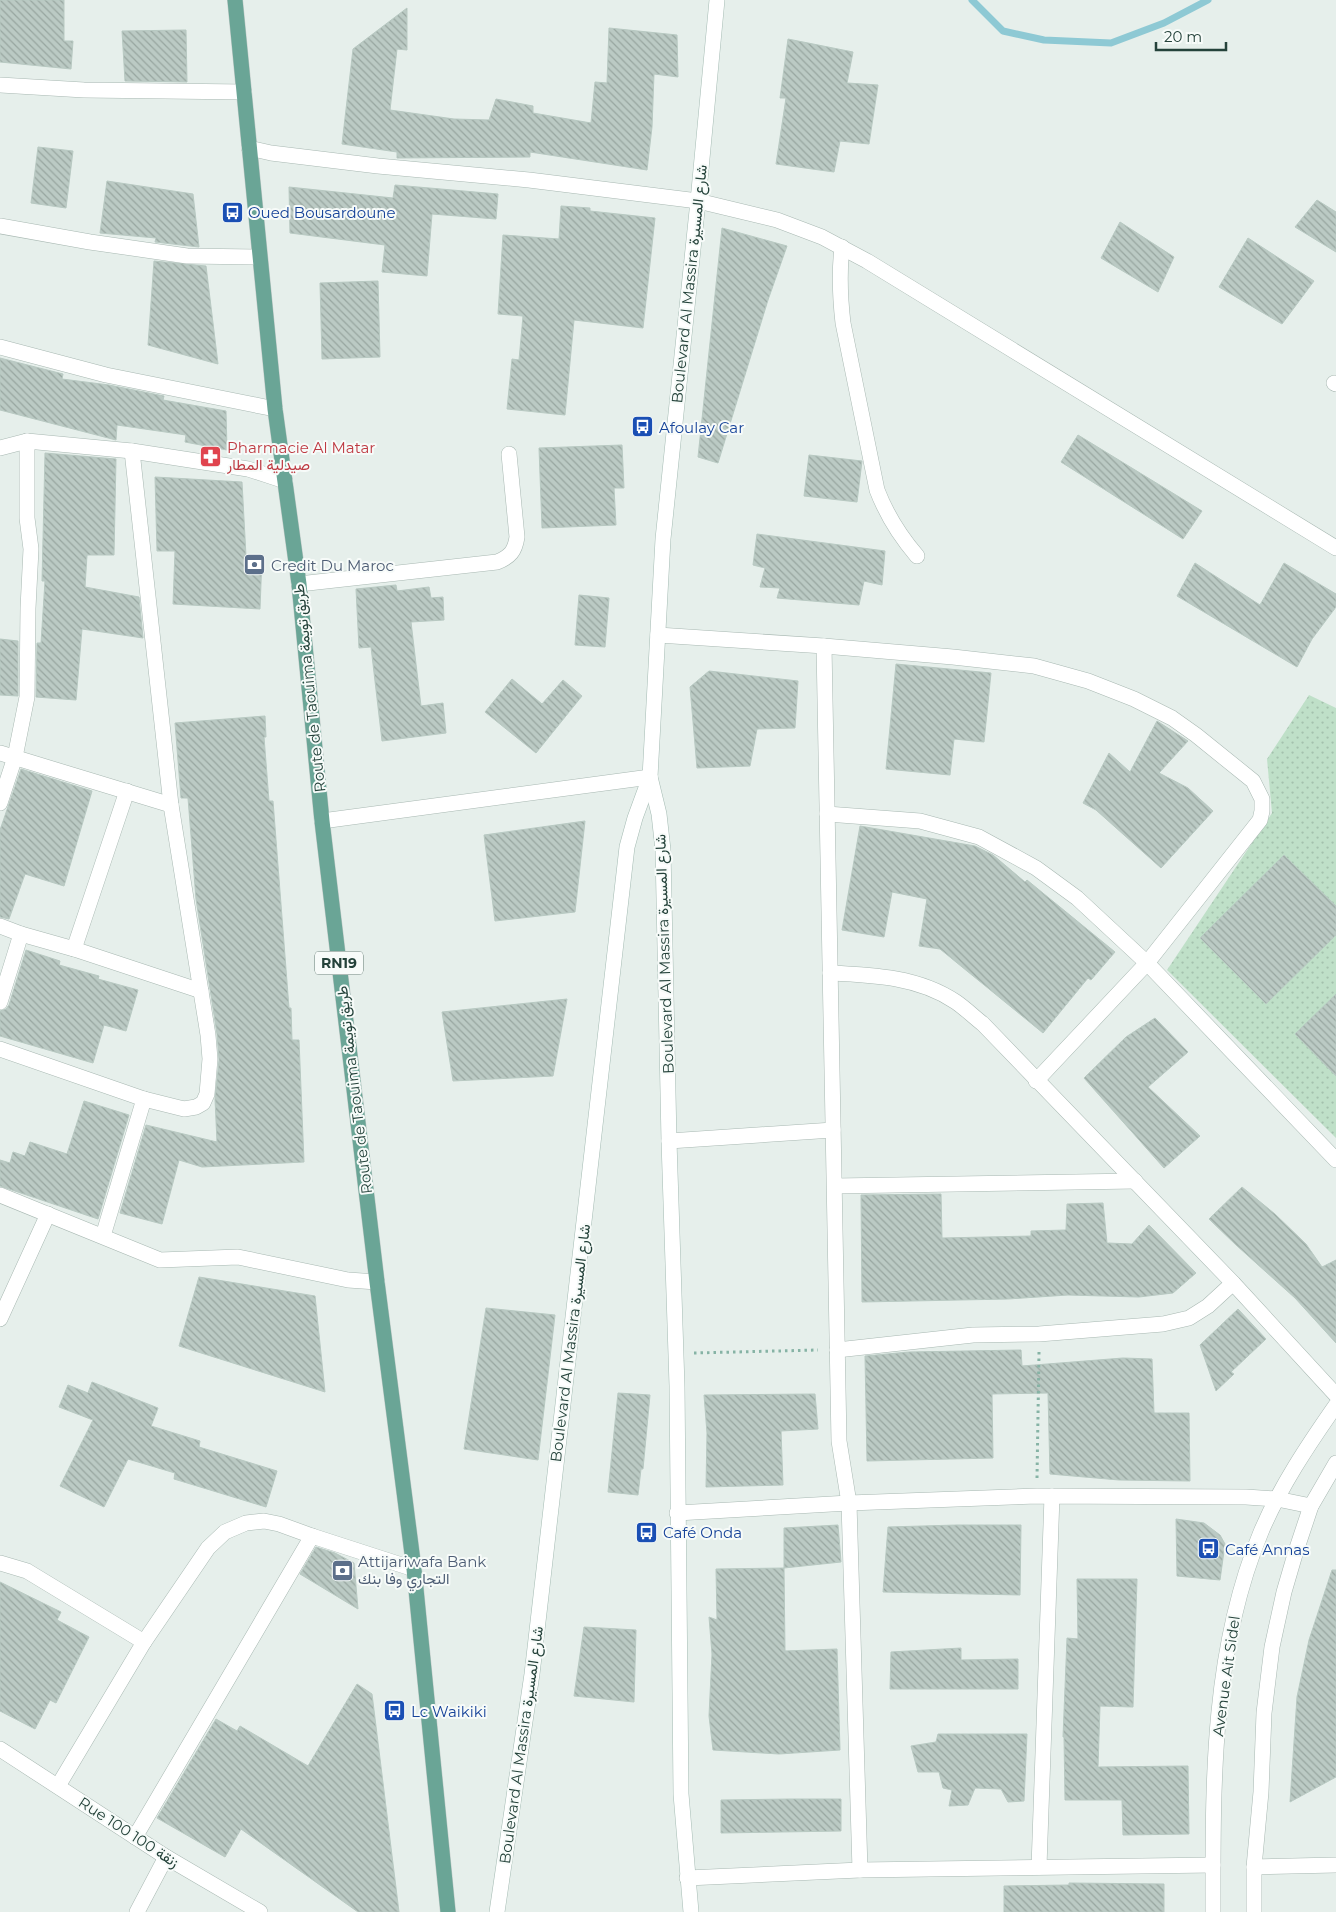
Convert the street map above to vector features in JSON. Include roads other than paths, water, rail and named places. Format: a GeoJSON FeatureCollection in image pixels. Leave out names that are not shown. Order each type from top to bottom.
{"type":"FeatureCollection","features":[{"type":"Feature","properties":{"kind":"main road","name":"Route de Taouima طريق تويمة"},"geometry":{"type":"LineString","coordinates":[[235,7],[275,408],[299,584],[322,821],[376,1282],[414,1569],[448,1912]]}},
{"type":"Feature","properties":{"kind":"street","name":"Boulevard Al Massira شارع المسيرة"},"geometry":{"type":"LineString","coordinates":[[498,1912],[533,1664],[627,847],[650,777],[663,539],[717,0]]}},
{"type":"Feature","properties":{"kind":"street"},"geometry":{"type":"LineString","coordinates":[[0,85],[84,90],[244,92]]}},
{"type":"Feature","properties":{"kind":"street"},"geometry":{"type":"LineString","coordinates":[[249,148],[271,153],[378,166],[528,180],[698,201],[777,220],[822,237],[842,247],[1336,548]]}},
{"type":"Feature","properties":{"kind":"street"},"geometry":{"type":"LineString","coordinates":[[0,226],[90,242],[187,256],[259,257]]}},
{"type":"Feature","properties":{"kind":"street"},"geometry":{"type":"LineString","coordinates":[[842,247],[840,281],[843,323],[877,490],[887,514],[900,536],[917,556]]}},
{"type":"Feature","properties":{"kind":"street"},"geometry":{"type":"LineString","coordinates":[[0,348],[106,375],[275,408]]}},
{"type":"Feature","properties":{"kind":"street"},"geometry":{"type":"LineString","coordinates":[[0,448],[27,441],[132,451],[248,470],[284,481]]}},
{"type":"Feature","properties":{"kind":"street"},"geometry":{"type":"LineString","coordinates":[[0,803],[7,755],[28,697],[28,608],[31,549],[27,518],[27,441]]}},
{"type":"Feature","properties":{"kind":"street"},"geometry":{"type":"LineString","coordinates":[[0,1050],[144,1099],[184,1109],[196,1107],[203,1103],[208,1084],[210,1059],[171,804],[132,451]]}},
{"type":"Feature","properties":{"kind":"street"},"geometry":{"type":"LineString","coordinates":[[299,584],[497,562],[505,559],[516,546],[517,537],[509,454]]}},
{"type":"Feature","properties":{"kind":"street"},"geometry":{"type":"LineString","coordinates":[[658,635],[824,646],[1034,666],[1088,681],[1134,699],[1172,718],[1253,781],[1262,799],[1260,820],[1147,963],[1036,1081]]}},
{"type":"Feature","properties":{"kind":"street"},"geometry":{"type":"LineString","coordinates":[[824,646],[839,1441],[849,1503],[860,1870]]}},
{"type":"Feature","properties":{"kind":"street"},"geometry":{"type":"LineString","coordinates":[[7,755],[171,804]]}},
{"type":"Feature","properties":{"kind":"street","name":"Boulevard Al Massira شارع المسيرة"},"geometry":{"type":"LineString","coordinates":[[650,777],[659,814],[663,850],[669,1141],[676,1354],[681,1794],[691,1912]]}},
{"type":"Feature","properties":{"kind":"street"},"geometry":{"type":"LineString","coordinates":[[322,821],[650,777]]}},
{"type":"Feature","properties":{"kind":"street"},"geometry":{"type":"LineString","coordinates":[[74,949],[126,791]]}},
{"type":"Feature","properties":{"kind":"street"},"geometry":{"type":"LineString","coordinates":[[827,814],[920,822],[979,837],[1036,868],[1104,922],[1147,963],[1336,1160]]}},
{"type":"Feature","properties":{"kind":"street"},"geometry":{"type":"LineString","coordinates":[[0,926],[201,991]]}},
{"type":"Feature","properties":{"kind":"street"},"geometry":{"type":"LineString","coordinates":[[0,1002],[21,934]]}},
{"type":"Feature","properties":{"kind":"street"},"geometry":{"type":"LineString","coordinates":[[830,973],[881,976],[921,985],[956,1002],[983,1024],[1036,1081],[1135,1180],[1336,1395]]}},
{"type":"Feature","properties":{"kind":"street"},"geometry":{"type":"LineString","coordinates":[[103,1236],[144,1099]]}},
{"type":"Feature","properties":{"kind":"street"},"geometry":{"type":"LineString","coordinates":[[669,1141],[833,1130]]}},
{"type":"Feature","properties":{"kind":"street"},"geometry":{"type":"LineString","coordinates":[[835,1186],[1135,1180]]}},
{"type":"Feature","properties":{"kind":"street"},"geometry":{"type":"LineString","coordinates":[[0,1195],[160,1260],[238,1257],[348,1280],[376,1282]]}},
{"type":"Feature","properties":{"kind":"street"},"geometry":{"type":"LineString","coordinates":[[0,1319],[48,1214]]}},
{"type":"Feature","properties":{"kind":"street"},"geometry":{"type":"LineString","coordinates":[[837,1350],[973,1336],[1039,1334],[1163,1324],[1189,1318],[1208,1306],[1233,1283]]}},
{"type":"Feature","properties":{"kind":"street","name":"Avenue Ait Sidel"},"geometry":{"type":"LineString","coordinates":[[1213,1912],[1218,1719],[1228,1647],[1237,1603],[1250,1562],[1277,1499],[1307,1448],[1336,1405]]}},
{"type":"Feature","properties":{"kind":"street"},"geometry":{"type":"LineString","coordinates":[[1254,1912],[1254,1867],[1261,1792],[1264,1713],[1272,1648],[1284,1592],[1311,1506],[1336,1462]]}},
{"type":"Feature","properties":{"kind":"street"},"geometry":{"type":"LineString","coordinates":[[1039,1867],[1044,1496]]}},
{"type":"Feature","properties":{"kind":"street"},"geometry":{"type":"LineString","coordinates":[[677,1513],[849,1503],[1044,1496],[1246,1497],[1277,1499],[1311,1506]]}},
{"type":"Feature","properties":{"kind":"street"},"geometry":{"type":"LineString","coordinates":[[58,1786],[144,1642],[208,1548],[226,1532],[246,1523],[264,1521],[279,1524],[414,1569]]}},
{"type":"Feature","properties":{"kind":"street"},"geometry":{"type":"LineString","coordinates":[[135,1837],[312,1536]]}},
{"type":"Feature","properties":{"kind":"street"},"geometry":{"type":"LineString","coordinates":[[0,1563],[27,1571],[144,1642]]}},
{"type":"Feature","properties":{"kind":"street","name":"Rue 100 زنقة 100"},"geometry":{"type":"LineString","coordinates":[[0,1749],[250,1910]]}},
{"type":"Feature","properties":{"kind":"street"},"geometry":{"type":"LineString","coordinates":[[136,1912],[166,1857]]}},
{"type":"Feature","properties":{"kind":"street"},"geometry":{"type":"LineString","coordinates":[[687,1878],[860,1870],[1213,1865]]}},
{"type":"Feature","properties":{"kind":"street"},"geometry":{"type":"LineString","coordinates":[[1254,1867],[1336,1866]]}},
{"type":"Feature","properties":{"kind":"waterway"},"geometry":{"type":"LineString","coordinates":[[972,0],[1003,31],[1044,40],[1111,43],[1164,23],[1208,0]]}},
{"type":"Feature","properties":{"kind":"place","name":"Oued Bousardoune"},"geometry":{"type":"Point","coordinates":[232,212]}},
{"type":"Feature","properties":{"kind":"place","name":"Afoulay Car"},"geometry":{"type":"Point","coordinates":[643,427]}},
{"type":"Feature","properties":{"kind":"place","name":"Pharmacie Al Matar صيدلية المطار"},"geometry":{"type":"Point","coordinates":[211,456]}},
{"type":"Feature","properties":{"kind":"place","name":"Credit Du Maroc"},"geometry":{"type":"Point","coordinates":[255,565]}},
{"type":"Feature","properties":{"kind":"place","name":"Café Onda"},"geometry":{"type":"Point","coordinates":[647,1532]}},
{"type":"Feature","properties":{"kind":"place","name":"Café Annas"},"geometry":{"type":"Point","coordinates":[1209,1549]}},
{"type":"Feature","properties":{"kind":"place","name":"Attijariwafa Bank التجاري وفا بنك"},"geometry":{"type":"Point","coordinates":[342,1570]}},
{"type":"Feature","properties":{"kind":"place","name":"Lc Waikiki"},"geometry":{"type":"Point","coordinates":[395,1711]}}]}
